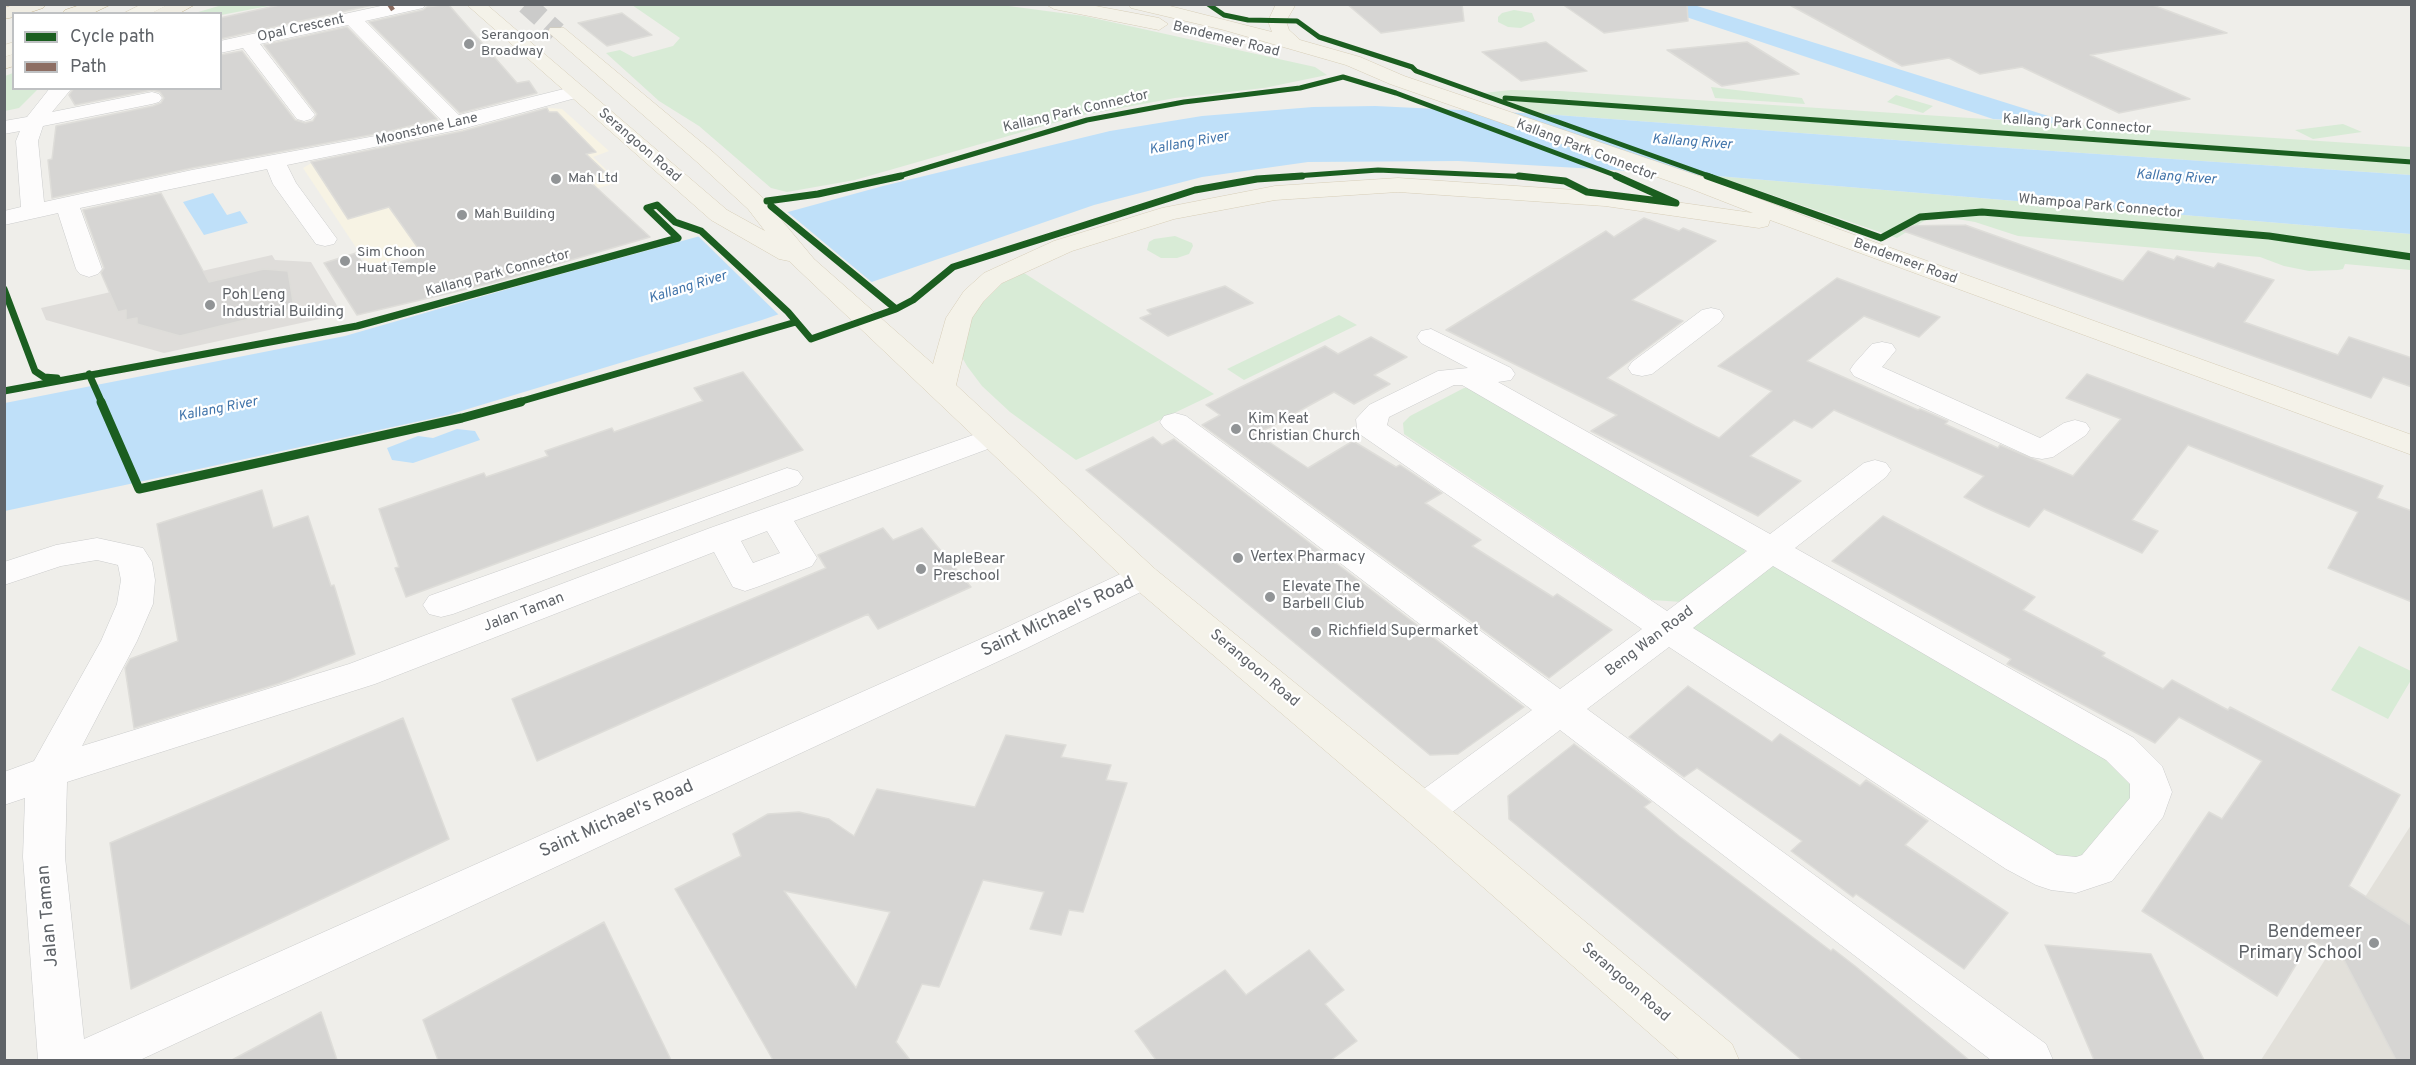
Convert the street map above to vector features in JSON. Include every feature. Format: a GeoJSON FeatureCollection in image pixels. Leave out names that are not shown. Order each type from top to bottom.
{"type":"FeatureCollection","features":[{"type":"Feature","properties":{"kind":"highway"},"geometry":{"type":"LineString","coordinates":[[4,14],[37,4]]}},
{"type":"Feature","properties":{"kind":"highway"},"geometry":{"type":"LineString","coordinates":[[77,12],[103,4]]}},
{"type":"Feature","properties":{"kind":"highway"},"geometry":{"type":"LineString","coordinates":[[165,12],[187,4]]}},
{"type":"Feature","properties":{"kind":"main road"},"geometry":{"type":"LineString","coordinates":[[137,12],[161,4]]}},
{"type":"Feature","properties":{"kind":"main road","name":"Serangoon Road"},"geometry":{"type":"LineString","coordinates":[[475,4],[719,215],[805,264]]}},
{"type":"Feature","properties":{"kind":"main road","name":"Bendemeer Road"},"geometry":{"type":"LineString","coordinates":[[1054,4],[1180,28],[1397,80]]}},
{"type":"Feature","properties":{"kind":"main road","name":"Bendemeer Road"},"geometry":{"type":"LineString","coordinates":[[1137,4],[1292,42],[1353,61],[1450,99],[1697,183],[1829,234],[2412,446]]}},
{"type":"Feature","properties":{"kind":"main road"},"geometry":{"type":"LineString","coordinates":[[1161,4],[1212,4]]}},
{"type":"Feature","properties":{"kind":"main road"},"geometry":{"type":"LineString","coordinates":[[1287,4],[1283,7],[1277,21],[1281,32],[1292,42]]}},
{"type":"Feature","properties":{"kind":"main road"},"geometry":{"type":"LineString","coordinates":[[502,26],[508,5]]}},
{"type":"Feature","properties":{"kind":"main road","name":"Serangoon Road"},"geometry":{"type":"LineString","coordinates":[[556,32],[697,150],[756,204],[805,264],[854,306],[1143,577],[1424,811],[1715,1060]]}},
{"type":"Feature","properties":{"kind":"main road"},"geometry":{"type":"LineString","coordinates":[[941,387],[959,318],[979,290],[1006,270],[1063,246],[1136,221],[1275,193],[1398,185],[1503,190],[1642,203],[1829,234]]}},
{"type":"Feature","properties":{"kind":"street","name":"Opal Crescent"},"geometry":{"type":"LineString","coordinates":[[222,47],[417,4]]}},
{"type":"Feature","properties":{"kind":"street"},"geometry":{"type":"LineString","coordinates":[[352,18],[452,119],[462,123]]}},
{"type":"Feature","properties":{"kind":"street"},"geometry":{"type":"LineString","coordinates":[[248,41],[304,115]]}},
{"type":"Feature","properties":{"kind":"street"},"geometry":{"type":"LineString","coordinates":[[33,212],[27,141],[34,123],[49,100],[60,90]]}},
{"type":"Feature","properties":{"kind":"street","name":"Moonstone Lane"},"geometry":{"type":"LineString","coordinates":[[4,218],[192,177],[275,163],[462,123],[576,92]]}},
{"type":"Feature","properties":{"kind":"street"},"geometry":{"type":"LineString","coordinates":[[4,128],[152,98]]}},
{"type":"Feature","properties":{"kind":"street"},"geometry":{"type":"LineString","coordinates":[[275,163],[285,183],[325,239]]}},
{"type":"Feature","properties":{"kind":"street"},"geometry":{"type":"LineString","coordinates":[[67,205],[89,269]]}},
{"type":"Feature","properties":{"kind":"street"},"geometry":{"type":"LineString","coordinates":[[1642,368],[1710,316]]}},
{"type":"Feature","properties":{"kind":"street"},"geometry":{"type":"LineString","coordinates":[[1431,337],[1534,401],[1773,549],[2120,748],[2148,777],[2152,792],[2149,805],[2097,868],[2076,875],[2051,872],[2020,856],[1668,629],[1380,436],[1371,423],[1371,418],[1379,411],[1440,380],[1458,375],[1475,378],[1534,401],[1574,412]]}},
{"type":"Feature","properties":{"kind":"street"},"geometry":{"type":"LineString","coordinates":[[1882,350],[1864,370],[2042,450],[2074,429]]}},
{"type":"Feature","properties":{"kind":"street"},"geometry":{"type":"LineString","coordinates":[[1175,422],[2029,1060]]}},
{"type":"Feature","properties":{"kind":"street","name":"Jalan Taman"},"geometry":{"type":"LineString","coordinates":[[4,789],[48,772],[362,674],[722,536],[993,437]]}},
{"type":"Feature","properties":{"kind":"street","name":"Beng Wan Road"},"geometry":{"type":"LineString","coordinates":[[1424,811],[1668,629],[1875,470]]}},
{"type":"Feature","properties":{"kind":"street"},"geometry":{"type":"LineString","coordinates":[[441,605],[787,478]]}},
{"type":"Feature","properties":{"kind":"street"},"geometry":{"type":"LineString","coordinates":[[722,536],[745,579],[800,558],[775,517]]}},
{"type":"Feature","properties":{"kind":"street"},"geometry":{"type":"LineString","coordinates":[[592,549],[607,580]]}},
{"type":"Feature","properties":{"kind":"street","name":"Jalan Taman"},"geometry":{"type":"LineString","coordinates":[[4,574],[56,556],[87,550],[121,552],[130,556],[135,562],[138,580],[135,604],[119,641],[48,772],[44,818],[44,857],[62,1060]]}},
{"type":"Feature","properties":{"kind":"street"},"geometry":{"type":"LineString","coordinates":[[540,567],[554,601]]}},
{"type":"Feature","properties":{"kind":"street","name":"Saint Michael's Road"},"geometry":{"type":"LineString","coordinates":[[89,1060],[1014,639],[1143,577]]}},
{"type":"Feature","properties":{"kind":"shaded area"},"geometry":{"type":"Polygon","coordinates":[[[549,108],[562,109],[609,151],[593,157],[619,182],[544,204],[552,212],[369,267],[303,168],[313,162],[456,132],[549,108]]]}},
{"type":"Feature","properties":{"kind":"shaded area"},"geometry":{"type":"Polygon","coordinates":[[[272,255],[275,260],[311,262],[342,314],[164,353],[46,320],[41,308],[272,255]]]}},
{"type":"Feature","properties":{"kind":"shaded area","name":"Bendemeer Primary School"},"geometry":{"type":"Polygon","coordinates":[[[2411,825],[2411,1060],[2261,1060],[2411,825]]]}},
{"type":"Feature","properties":{"kind":"green space"},"geometry":{"type":"Polygon","coordinates":[[[222,4],[274,5],[222,15],[222,12],[198,12],[222,4]]]}},
{"type":"Feature","properties":{"kind":"green space"},"geometry":{"type":"Polygon","coordinates":[[[632,5],[1001,5],[1084,16],[1315,67],[1327,75],[1264,88],[1175,98],[1078,116],[855,180],[787,192],[771,188],[699,126],[659,101],[606,53],[620,50],[633,57],[673,46],[680,38],[632,5]]]}},
{"type":"Feature","properties":{"kind":"green space"},"geometry":{"type":"Polygon","coordinates":[[[1514,10],[1532,13],[1535,21],[1521,28],[1508,27],[1498,22],[1498,17],[1502,13],[1514,10]]]}},
{"type":"Feature","properties":{"kind":"green space"},"geometry":{"type":"Polygon","coordinates":[[[12,73],[12,90],[37,90],[19,108],[5,111],[5,76],[12,73]]]}},
{"type":"Feature","properties":{"kind":"green space"},"geometry":{"type":"Polygon","coordinates":[[[1711,87],[1802,98],[1805,104],[1715,98],[1711,87]]]}},
{"type":"Feature","properties":{"kind":"green space"},"geometry":{"type":"Polygon","coordinates":[[[1511,90],[1560,91],[2411,147],[2411,175],[1543,114],[1483,93],[1511,90]]]}},
{"type":"Feature","properties":{"kind":"green space"},"geometry":{"type":"Polygon","coordinates":[[[1896,95],[1933,106],[1923,113],[1887,102],[1896,95]]]}},
{"type":"Feature","properties":{"kind":"green space"},"geometry":{"type":"Polygon","coordinates":[[[2343,124],[2362,132],[2313,139],[2295,130],[2343,124]]]}},
{"type":"Feature","properties":{"kind":"green space"},"geometry":{"type":"Polygon","coordinates":[[[1717,176],[2411,234],[2411,270],[2345,264],[2343,269],[2338,270],[2309,271],[2284,266],[2260,257],[2018,236],[1975,222],[1951,218],[1924,221],[1897,238],[1717,176]]]}},
{"type":"Feature","properties":{"kind":"green space"},"geometry":{"type":"Polygon","coordinates":[[[1175,236],[1192,243],[1189,254],[1177,258],[1161,258],[1147,250],[1149,242],[1154,239],[1175,236]]]}},
{"type":"Feature","properties":{"kind":"green space"},"geometry":{"type":"Polygon","coordinates":[[[1024,273],[1214,394],[1076,460],[1010,412],[982,386],[954,343],[960,329],[996,286],[1024,273]]]}},
{"type":"Feature","properties":{"kind":"green space"},"geometry":{"type":"Polygon","coordinates":[[[1339,315],[1357,325],[1244,380],[1227,369],[1339,315]]]}},
{"type":"Feature","properties":{"kind":"green space"},"geometry":{"type":"Polygon","coordinates":[[[1472,387],[1742,541],[1747,559],[1682,602],[1652,600],[1404,434],[1403,423],[1410,416],[1464,388],[1472,387]]]}},
{"type":"Feature","properties":{"kind":"green space"},"geometry":{"type":"Polygon","coordinates":[[[1778,560],[2142,781],[2091,853],[2071,859],[2046,855],[1689,629],[1778,560]]]}},
{"type":"Feature","properties":{"kind":"green space"},"geometry":{"type":"Polygon","coordinates":[[[2359,646],[2411,671],[2411,680],[2388,719],[2331,690],[2359,646]]]}},
{"type":"Feature","properties":{"kind":"water"},"geometry":{"type":"Polygon","coordinates":[[[1650,5],[1694,5],[2077,125],[1993,119],[1650,5]]]}},
{"type":"Feature","properties":{"kind":"water","name":"Kallang River"},"geometry":{"type":"Polygon","coordinates":[[[1375,106],[1543,114],[2411,175],[2411,234],[1717,176],[1458,161],[1308,162],[1202,177],[1094,205],[762,320],[448,415],[5,511],[5,403],[345,336],[883,186],[1110,131],[1202,116],[1313,107],[1375,106]]]}},
{"type":"Feature","properties":{"kind":"water"},"geometry":{"type":"Polygon","coordinates":[[[213,193],[227,215],[240,211],[248,223],[204,235],[183,202],[213,193]]]}},
{"type":"Feature","properties":{"kind":"water"},"geometry":{"type":"Polygon","coordinates":[[[457,429],[475,431],[480,440],[413,463],[392,460],[387,448],[418,436],[433,438],[457,429]]]}},
{"type":"Feature","properties":{"kind":"pier"},"geometry":{"type":"Polygon","coordinates":[[[785,210],[874,284],[781,317],[696,234],[785,210]]]}},
{"type":"Feature","properties":{"kind":"building"},"geometry":{"type":"Polygon","coordinates":[[[284,4],[377,4],[222,39],[222,18],[284,4]]]}},
{"type":"Feature","properties":{"kind":"building"},"geometry":{"type":"Polygon","coordinates":[[[448,4],[517,83],[529,81],[537,93],[460,113],[369,22],[448,4]]]}},
{"type":"Feature","properties":{"kind":"building"},"geometry":{"type":"Polygon","coordinates":[[[1347,4],[1462,4],[1464,21],[1381,33],[1347,4]]]}},
{"type":"Feature","properties":{"kind":"building"},"geometry":{"type":"Polygon","coordinates":[[[1562,4],[1687,4],[1688,21],[1604,33],[1562,4]]]}},
{"type":"Feature","properties":{"kind":"building"},"geometry":{"type":"Polygon","coordinates":[[[1788,4],[2150,4],[2227,33],[2090,55],[2190,99],[2119,113],[2022,67],[1980,74],[1949,58],[1902,66],[1788,4]]]}},
{"type":"Feature","properties":{"kind":"building"},"geometry":{"type":"Polygon","coordinates":[[[622,13],[652,35],[607,46],[578,23],[622,13]]]}},
{"type":"Feature","properties":{"kind":"building"},"geometry":{"type":"Polygon","coordinates":[[[347,27],[437,119],[386,132],[192,168],[52,198],[48,160],[52,159],[56,126],[161,103],[164,98],[160,92],[152,90],[222,90],[222,55],[242,51],[295,120],[305,123],[313,121],[317,114],[264,45],[347,27]]]}},
{"type":"Feature","properties":{"kind":"building"},"geometry":{"type":"Polygon","coordinates":[[[1546,42],[1587,71],[1521,81],[1482,52],[1546,42]]]}},
{"type":"Feature","properties":{"kind":"building"},"geometry":{"type":"Polygon","coordinates":[[[1747,42],[1799,74],[1722,86],[1667,50],[1747,42]]]}},
{"type":"Feature","properties":{"kind":"building"},"geometry":{"type":"Polygon","coordinates":[[[73,90],[152,90],[75,105],[69,95],[73,90]]]}},
{"type":"Feature","properties":{"kind":"building"},"geometry":{"type":"Polygon","coordinates":[[[547,108],[549,112],[557,112],[596,152],[586,154],[605,172],[586,178],[650,237],[492,283],[357,315],[324,263],[356,253],[368,272],[423,255],[389,207],[348,219],[311,162],[463,131],[547,108]]]}},
{"type":"Feature","properties":{"kind":"building"},"geometry":{"type":"Polygon","coordinates":[[[161,193],[209,282],[264,269],[288,271],[294,308],[180,336],[137,324],[137,318],[126,320],[126,310],[118,312],[101,273],[104,268],[83,210],[161,193]]]}},
{"type":"Feature","properties":{"kind":"building"},"geometry":{"type":"Polygon","coordinates":[[[1644,218],[1679,231],[1683,228],[1716,241],[1632,300],[1683,321],[1607,378],[1719,438],[1772,391],[1718,366],[1837,278],[1940,317],[1919,337],[1864,316],[1807,361],[1948,421],[1945,424],[1998,448],[2000,445],[2073,476],[2121,419],[2066,398],[2087,374],[2383,486],[2377,498],[2412,511],[2412,602],[2328,568],[2358,512],[2188,445],[2132,520],[2158,531],[2142,553],[2044,509],[2029,527],[1984,507],[1964,497],[1984,476],[1834,410],[1812,428],[1794,420],[1750,456],[1801,481],[1758,516],[1591,431],[1617,415],[1446,330],[1606,231],[1614,237],[1644,218]]]}},
{"type":"Feature","properties":{"kind":"building"},"geometry":{"type":"Polygon","coordinates":[[[1965,225],[2123,281],[2148,251],[2174,260],[2177,256],[2214,268],[2218,263],[2274,280],[2244,322],[2338,355],[2349,337],[2412,358],[2412,387],[2383,377],[2371,398],[1898,229],[1899,226],[1965,225]]]}},
{"type":"Feature","properties":{"kind":"building"},"geometry":{"type":"Polygon","coordinates":[[[1225,286],[1253,303],[1168,336],[1140,318],[1151,314],[1147,310],[1225,286]]]}},
{"type":"Feature","properties":{"kind":"building"},"geometry":{"type":"Polygon","coordinates":[[[1371,337],[1407,357],[1374,375],[1390,384],[1354,404],[1334,392],[1257,434],[1308,468],[1353,441],[1396,467],[1400,465],[1442,493],[1425,503],[1481,540],[1472,546],[1553,597],[1557,594],[1612,630],[1549,678],[1202,425],[1220,415],[1206,405],[1325,346],[1338,354],[1371,337]]]}},
{"type":"Feature","properties":{"kind":"building"},"geometry":{"type":"Polygon","coordinates":[[[743,372],[803,450],[406,597],[395,568],[399,567],[379,509],[484,473],[486,477],[548,456],[545,451],[612,428],[614,432],[703,401],[694,388],[743,372]]]}},
{"type":"Feature","properties":{"kind":"building"},"geometry":{"type":"Polygon","coordinates":[[[1153,437],[1162,445],[1174,439],[1524,707],[1458,754],[1430,755],[1086,470],[1153,437]]]}},
{"type":"Feature","properties":{"kind":"building"},"geometry":{"type":"Polygon","coordinates":[[[262,490],[273,528],[308,516],[331,586],[334,585],[355,654],[280,683],[134,728],[125,668],[130,659],[178,641],[157,524],[262,490]]]}},
{"type":"Feature","properties":{"kind":"building"},"geometry":{"type":"Polygon","coordinates":[[[1883,516],[2035,597],[2023,610],[2105,653],[2102,656],[2163,689],[2172,680],[2228,710],[2230,707],[2400,795],[2349,886],[2412,926],[2412,1060],[2396,1060],[2343,958],[2311,940],[2277,996],[2142,911],[2209,812],[2222,819],[2262,761],[2179,717],[2155,743],[2007,664],[2011,659],[1832,561],[1883,516]]]}},
{"type":"Feature","properties":{"kind":"building"},"geometry":{"type":"Polygon","coordinates":[[[883,528],[893,540],[922,528],[971,587],[878,629],[868,614],[537,761],[512,699],[826,568],[818,555],[883,528]]]}},
{"type":"Feature","properties":{"kind":"building"},"geometry":{"type":"Polygon","coordinates":[[[1688,686],[1772,742],[1780,734],[1860,786],[1866,780],[1928,821],[1905,845],[2008,913],[1964,969],[1856,894],[1853,897],[1791,851],[1802,841],[1697,768],[1684,777],[1629,737],[1688,686]]]}},
{"type":"Feature","properties":{"kind":"building"},"geometry":{"type":"Polygon","coordinates":[[[403,718],[449,839],[131,989],[110,843],[403,718]]]}},
{"type":"Feature","properties":{"kind":"building"},"geometry":{"type":"Polygon","coordinates":[[[1006,735],[1066,745],[1061,757],[1111,765],[1106,780],[1127,783],[1083,912],[1069,910],[1061,935],[1030,929],[1044,892],[983,880],[939,987],[922,984],[896,1042],[910,1060],[773,1060],[675,889],[741,856],[733,834],[768,814],[799,812],[829,819],[854,836],[877,789],[975,807],[1006,735]],[[784,891],[856,988],[890,912],[784,891]]]}},
{"type":"Feature","properties":{"kind":"building"},"geometry":{"type":"Polygon","coordinates":[[[1574,744],[1651,802],[1644,807],[1679,836],[1831,951],[1833,949],[1969,1060],[1802,1060],[1509,819],[1508,796],[1574,744]]]}},
{"type":"Feature","properties":{"kind":"building"},"geometry":{"type":"Polygon","coordinates":[[[604,922],[671,1060],[438,1060],[423,1020],[604,922]]]}},
{"type":"Feature","properties":{"kind":"building"},"geometry":{"type":"Polygon","coordinates":[[[2045,945],[2151,954],[2204,1060],[2094,1060],[2045,945]]]}},
{"type":"Feature","properties":{"kind":"building"},"geometry":{"type":"Polygon","coordinates":[[[1309,950],[1344,990],[1325,1004],[1357,1041],[1331,1060],[1156,1060],[1135,1031],[1225,970],[1246,995],[1309,950]]]}},
{"type":"Feature","properties":{"kind":"building"},"geometry":{"type":"Polygon","coordinates":[[[321,1012],[337,1060],[232,1060],[321,1012]]]}},
{"type":"Feature","properties":{"kind":"tunnel"},"geometry":{"type":"LineString","coordinates":[[526,4],[557,32]]}},
{"type":"Feature","properties":{"kind":"marked path"},"geometry":{"type":"LineString","coordinates":[[389,4],[393,10]]}},
{"type":"Feature","properties":{"kind":"cycle path","name":"Kallang Park Connector"},"geometry":{"type":"LineString","coordinates":[[1208,4],[1224,15],[1248,20],[1297,21],[1306,30],[1319,37],[1412,67],[1416,71],[1881,238],[1920,217],[1982,212],[2269,236],[2412,257]]}},
{"type":"Feature","properties":{"kind":"cycle path","name":"Kallang Park Connector"},"geometry":{"type":"LineString","coordinates":[[767,201],[818,194],[887,180],[1087,120],[1184,102],[1300,88],[1343,77],[1396,93],[1630,181],[1676,203],[1587,192],[1565,181],[1505,174],[1378,170],[1257,179],[1195,190],[953,267],[913,300],[896,309],[771,206]]}},
{"type":"Feature","properties":{"kind":"cycle path","name":"Kallang Park Connector"},"geometry":{"type":"LineString","coordinates":[[1505,98],[2412,162]]}},
{"type":"Feature","properties":{"kind":"cycle path"},"geometry":{"type":"LineString","coordinates":[[678,238],[647,208],[657,205],[675,222],[701,231],[788,312],[811,339],[896,309]]}},
{"type":"Feature","properties":{"kind":"cycle path","name":"Kallang Park Connector"},"geometry":{"type":"LineString","coordinates":[[4,391],[357,326],[678,238]]}},
{"type":"Feature","properties":{"kind":"cycle path"},"geometry":{"type":"LineString","coordinates":[[4,289],[35,371],[44,377],[57,378]]}},
{"type":"Feature","properties":{"kind":"cycle path"},"geometry":{"type":"LineString","coordinates":[[89,374],[139,489],[462,418],[655,365],[796,322]]}},
{"type":"Feature","properties":{"kind":"place","name":"Serangoon Broadway"},"geometry":{"type":"Point","coordinates":[469,44]}},
{"type":"Feature","properties":{"kind":"place","name":"Mah Ltd"},"geometry":{"type":"Point","coordinates":[556,179]}},
{"type":"Feature","properties":{"kind":"place","name":"Mah Building"},"geometry":{"type":"Point","coordinates":[462,215]}},
{"type":"Feature","properties":{"kind":"place","name":"Sim Choon Huat Temple"},"geometry":{"type":"Point","coordinates":[345,261]}},
{"type":"Feature","properties":{"kind":"place","name":"Poh Leng Industrial Building"},"geometry":{"type":"Point","coordinates":[210,305]}},
{"type":"Feature","properties":{"kind":"place","name":"Kim Keat Christian Church"},"geometry":{"type":"Point","coordinates":[1236,429]}},
{"type":"Feature","properties":{"kind":"place","name":"Vertex Pharmacy"},"geometry":{"type":"Point","coordinates":[1238,558]}},
{"type":"Feature","properties":{"kind":"place","name":"MapleBear Preschool"},"geometry":{"type":"Point","coordinates":[921,569]}},
{"type":"Feature","properties":{"kind":"place","name":"Elevate The Barbell Club"},"geometry":{"type":"Point","coordinates":[1270,597]}},
{"type":"Feature","properties":{"kind":"place","name":"Richfield Supermarket"},"geometry":{"type":"Point","coordinates":[1316,632]}},
{"type":"Feature","properties":{"kind":"place","name":"Bendemeer Primary School"},"geometry":{"type":"Point","coordinates":[2374,943]}}]}
